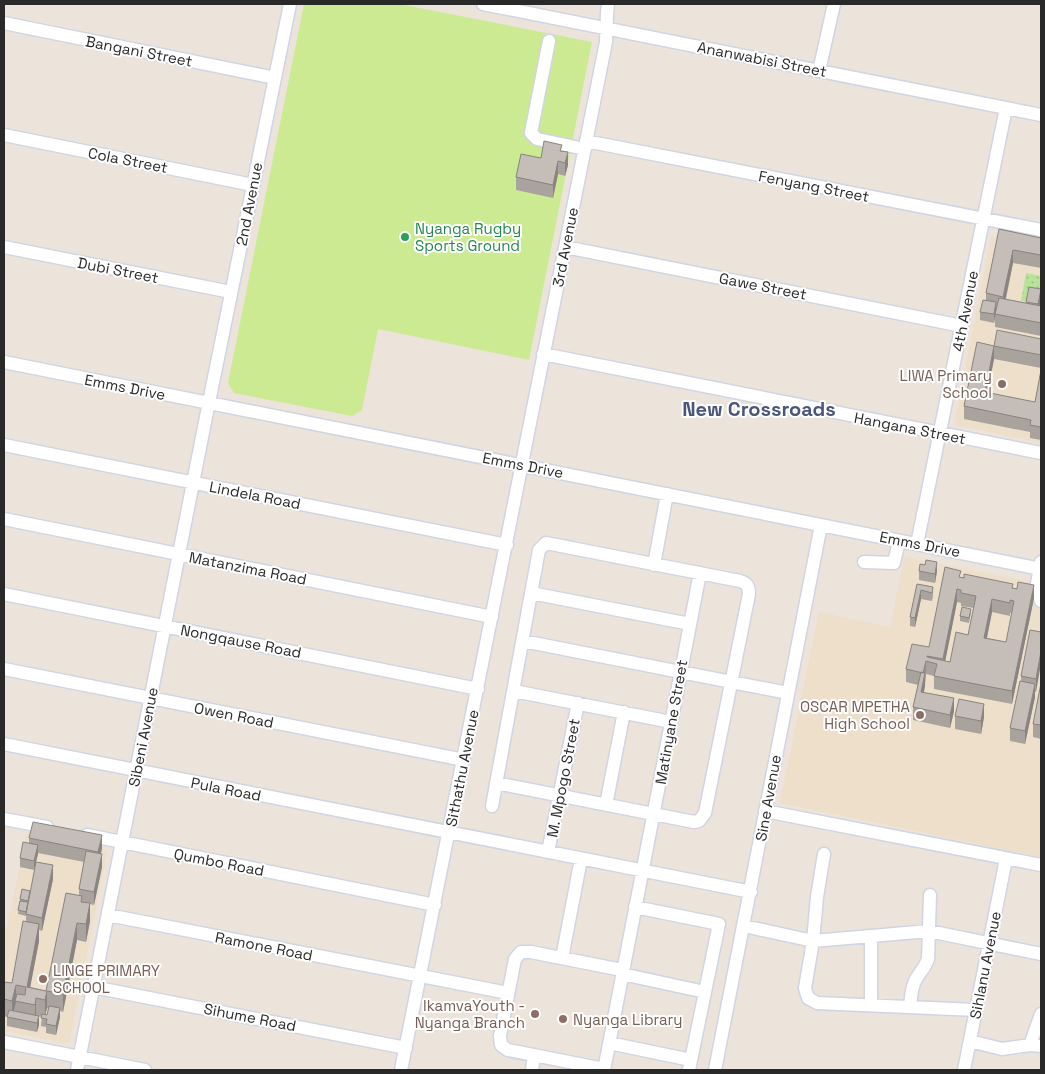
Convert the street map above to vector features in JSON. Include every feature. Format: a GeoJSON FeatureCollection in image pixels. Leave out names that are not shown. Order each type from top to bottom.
{"type":"FeatureCollection","features":[{"type":"Feature","properties":{"kind":"street","name":"2nd Avenue"},"geometry":{"type":"LineString","coordinates":[[209,403],[290,4]]}},
{"type":"Feature","properties":{"kind":"street","name":"Ananwabisi Street"},"geometry":{"type":"LineString","coordinates":[[482,4],[1041,115]]}},
{"type":"Feature","properties":{"kind":"street","name":"3rd Avenue"},"geometry":{"type":"LineString","coordinates":[[522,465],[606,42],[608,4]]}},
{"type":"Feature","properties":{"kind":"street"},"geometry":{"type":"LineString","coordinates":[[819,71],[834,4]]}},
{"type":"Feature","properties":{"kind":"street","name":"Bangani Street"},"geometry":{"type":"LineString","coordinates":[[4,24],[274,78]]}},
{"type":"Feature","properties":{"kind":"street","name":"Fenyang Street"},"geometry":{"type":"LineString","coordinates":[[549,41],[532,133],[537,139],[586,145],[1041,230]]}},
{"type":"Feature","properties":{"kind":"street","name":"4th Avenue"},"geometry":{"type":"LineString","coordinates":[[917,544],[1006,108]]}},
{"type":"Feature","properties":{"kind":"street","name":"Cola Street"},"geometry":{"type":"LineString","coordinates":[[4,135],[253,185]]}},
{"type":"Feature","properties":{"kind":"street","name":"Dubi Street"},"geometry":{"type":"LineString","coordinates":[[4,247],[232,292]]}},
{"type":"Feature","properties":{"kind":"street","name":"Gawe Street"},"geometry":{"type":"LineString","coordinates":[[565,247],[962,326]]}},
{"type":"Feature","properties":{"kind":"street","name":"Hangana Street"},"geometry":{"type":"LineString","coordinates":[[543,354],[1041,454]]}},
{"type":"Feature","properties":{"kind":"street","name":"Emms Drive"},"geometry":{"type":"LineString","coordinates":[[4,362],[820,525],[1041,566]]}},
{"type":"Feature","properties":{"kind":"street","name":"Sibeni Avenue"},"geometry":{"type":"LineString","coordinates":[[77,1070],[209,403]]}},
{"type":"Feature","properties":{"kind":"street","name":"Lindela Road"},"geometry":{"type":"LineString","coordinates":[[4,445],[507,545]]}},
{"type":"Feature","properties":{"kind":"street","name":"Sithathu Avenue"},"geometry":{"type":"LineString","coordinates":[[401,1070],[522,465]]}},
{"type":"Feature","properties":{"kind":"street"},"geometry":{"type":"LineString","coordinates":[[654,565],[667,494]]}},
{"type":"Feature","properties":{"kind":"street","name":"Matanzima Road"},"geometry":{"type":"LineString","coordinates":[[4,519],[492,617]]}},
{"type":"Feature","properties":{"kind":"street","name":"Sine Avenue"},"geometry":{"type":"LineString","coordinates":[[715,1070],[751,892],[820,525]]}},
{"type":"Feature","properties":{"kind":"street"},"geometry":{"type":"LineString","coordinates":[[864,562],[894,563],[900,540]]}},
{"type":"Feature","properties":{"kind":"street"},"geometry":{"type":"LineString","coordinates":[[492,806],[496,783],[514,691],[532,593],[539,550],[546,543],[746,583],[749,590],[732,682],[703,818],[694,822],[496,783]]}},
{"type":"Feature","properties":{"kind":"street"},"geometry":{"type":"LineString","coordinates":[[1041,566],[1036,589],[1041,601]]}},
{"type":"Feature","properties":{"kind":"street","name":"Matinyane Street"},"geometry":{"type":"LineString","coordinates":[[604,1070],[700,573]]}},
{"type":"Feature","properties":{"kind":"street"},"geometry":{"type":"LineString","coordinates":[[532,593],[690,624]]}},
{"type":"Feature","properties":{"kind":"street","name":"Nongqause Road"},"geometry":{"type":"LineString","coordinates":[[4,594],[478,689]]}},
{"type":"Feature","properties":{"kind":"street"},"geometry":{"type":"LineString","coordinates":[[523,641],[788,693]]}},
{"type":"Feature","properties":{"kind":"street","name":"Owen Road"},"geometry":{"type":"LineString","coordinates":[[4,669],[464,760]]}},
{"type":"Feature","properties":{"kind":"street"},"geometry":{"type":"LineString","coordinates":[[514,691],[671,722]]}},
{"type":"Feature","properties":{"kind":"street","name":"M. Mpogo Street"},"geometry":{"type":"LineString","coordinates":[[548,852],[578,703]]}},
{"type":"Feature","properties":{"kind":"street"},"geometry":{"type":"LineString","coordinates":[[606,805],[624,712]]}},
{"type":"Feature","properties":{"kind":"street","name":"Pula Road"},"geometry":{"type":"LineString","coordinates":[[4,744],[751,892]]}},
{"type":"Feature","properties":{"kind":"street"},"geometry":{"type":"LineString","coordinates":[[765,811],[1006,859],[1041,864]]}},
{"type":"Feature","properties":{"kind":"street"},"geometry":{"type":"LineString","coordinates":[[4,819],[58,830]]}},
{"type":"Feature","properties":{"kind":"street","name":"Qumbo Road"},"geometry":{"type":"LineString","coordinates":[[76,833],[435,905]]}},
{"type":"Feature","properties":{"kind":"street"},"geometry":{"type":"LineString","coordinates":[[824,854],[805,988],[808,998],[817,1003],[976,1010]]}},
{"type":"Feature","properties":{"kind":"street"},"geometry":{"type":"LineString","coordinates":[[562,958],[581,859]]}},
{"type":"Feature","properties":{"kind":"street","name":"Sihlanu Avenue"},"geometry":{"type":"LineString","coordinates":[[964,1070],[1006,859]]}},
{"type":"Feature","properties":{"kind":"street"},"geometry":{"type":"LineString","coordinates":[[910,1007],[913,986],[925,968],[928,959],[930,895]]}},
{"type":"Feature","properties":{"kind":"street"},"geometry":{"type":"LineString","coordinates":[[609,1043],[690,1065],[718,924],[635,907]]}},
{"type":"Feature","properties":{"kind":"street","name":"Ramone Road"},"geometry":{"type":"LineString","coordinates":[[108,915],[508,994]]}},
{"type":"Feature","properties":{"kind":"street"},"geometry":{"type":"LineString","coordinates":[[744,926],[813,941],[929,930],[1041,954]]}},
{"type":"Feature","properties":{"kind":"street"},"geometry":{"type":"LineString","coordinates":[[871,936],[871,1005]]}},
{"type":"Feature","properties":{"kind":"street"},"geometry":{"type":"LineString","coordinates":[[604,1070],[508,1050],[501,1045],[500,1036],[514,959],[520,952],[531,952],[562,958],[705,992]]}},
{"type":"Feature","properties":{"kind":"street","name":"Sihume Road"},"geometry":{"type":"LineString","coordinates":[[93,987],[406,1048]]}},
{"type":"Feature","properties":{"kind":"street"},"geometry":{"type":"LineString","coordinates":[[970,1041],[1002,1049],[1036,1046],[1041,1014]]}},
{"type":"Feature","properties":{"kind":"street"},"geometry":{"type":"LineString","coordinates":[[4,1042],[131,1069],[145,1070]]}},
{"type":"Feature","properties":{"kind":"street"},"geometry":{"type":"LineString","coordinates":[[532,1070],[534,1055]]}},
{"type":"Feature","properties":{"kind":"shaded area"},"geometry":{"type":"Polygon","coordinates":[[[1002,233],[1041,240],[1041,443],[954,425],[991,238],[1002,233]]]}},
{"type":"Feature","properties":{"kind":"shaded area","name":"OSCAR MPETHA High School"},"geometry":{"type":"Polygon","coordinates":[[[904,557],[1041,584],[1041,857],[780,803],[819,612],[890,627],[904,557]]]}},
{"type":"Feature","properties":{"kind":"shaded area","name":"LINGE PRIMARY SCHOOL"},"geometry":{"type":"Polygon","coordinates":[[[27,831],[102,846],[107,853],[70,1040],[66,1043],[4,1031],[4,927],[7,927],[27,831]]]}},
{"type":"Feature","properties":{"kind":"green space","name":"Nyanga Rugby Sports Ground"},"geometry":{"type":"Polygon","coordinates":[[[304,4],[399,4],[592,42],[529,360],[378,329],[362,410],[352,416],[234,393],[228,383],[304,4]]]}},
{"type":"Feature","properties":{"kind":"green space"},"geometry":{"type":"Polygon","coordinates":[[[1026,273],[1041,276],[1041,302],[1021,301],[1026,273]]]}},
{"type":"Feature","properties":{"kind":"building"},"geometry":{"type":"Polygon","coordinates":[[[544,141],[562,145],[560,151],[568,152],[565,163],[558,161],[553,185],[516,177],[521,154],[541,158],[544,141]]]}},
{"type":"Feature","properties":{"kind":"building"},"geometry":{"type":"Polygon","coordinates":[[[999,229],[1041,238],[1041,255],[1013,250],[1003,297],[986,293],[999,229]]]}},
{"type":"Feature","properties":{"kind":"building"},"geometry":{"type":"Polygon","coordinates":[[[1029,287],[1041,289],[1038,304],[1026,302],[1029,287]]]}},
{"type":"Feature","properties":{"kind":"building"},"geometry":{"type":"Polygon","coordinates":[[[999,298],[1041,306],[1041,323],[995,314],[999,298]]]}},
{"type":"Feature","properties":{"kind":"building"},"geometry":{"type":"Polygon","coordinates":[[[983,300],[996,302],[994,314],[980,312],[983,300]]]}},
{"type":"Feature","properties":{"kind":"building"},"geometry":{"type":"Polygon","coordinates":[[[997,330],[1041,339],[1041,355],[994,346],[997,330]]]}},
{"type":"Feature","properties":{"kind":"building"},"geometry":{"type":"Polygon","coordinates":[[[977,342],[994,346],[985,392],[1035,402],[1041,370],[1041,427],[1030,425],[1031,420],[964,406],[977,342]]]}},
{"type":"Feature","properties":{"kind":"building"},"geometry":{"type":"Polygon","coordinates":[[[926,560],[937,562],[935,574],[919,571],[920,564],[925,565],[926,560]]]}},
{"type":"Feature","properties":{"kind":"building"},"geometry":{"type":"Polygon","coordinates":[[[945,567],[961,571],[959,577],[964,578],[964,574],[1013,584],[1012,588],[1017,589],[1018,582],[1034,585],[1012,691],[934,676],[937,664],[926,661],[923,673],[906,669],[912,644],[929,647],[945,567]],[[957,589],[943,659],[927,657],[950,662],[956,632],[968,635],[976,596],[961,593],[961,590],[957,589]],[[992,599],[984,638],[1006,642],[1014,601],[1010,600],[1010,603],[992,599]]]}},
{"type":"Feature","properties":{"kind":"building"},"geometry":{"type":"Polygon","coordinates":[[[917,584],[933,587],[932,593],[921,590],[915,618],[910,617],[917,584]]]}},
{"type":"Feature","properties":{"kind":"building"},"geometry":{"type":"Polygon","coordinates":[[[962,607],[971,609],[969,618],[960,616],[962,607]]]}},
{"type":"Feature","properties":{"kind":"building"},"geometry":{"type":"Polygon","coordinates":[[[1030,630],[1041,632],[1041,651],[1036,679],[1021,676],[1030,630]]]}},
{"type":"Feature","properties":{"kind":"building"},"geometry":{"type":"Polygon","coordinates":[[[921,672],[925,673],[921,692],[954,698],[950,715],[913,707],[921,672]]]}},
{"type":"Feature","properties":{"kind":"building"},"geometry":{"type":"Polygon","coordinates":[[[1020,681],[1035,684],[1025,731],[1010,728],[1020,681]]]}},
{"type":"Feature","properties":{"kind":"building"},"geometry":{"type":"Polygon","coordinates":[[[1041,683],[1041,725],[1033,724],[1041,683]]]}},
{"type":"Feature","properties":{"kind":"building"},"geometry":{"type":"Polygon","coordinates":[[[959,699],[984,704],[981,721],[955,716],[959,699]]]}},
{"type":"Feature","properties":{"kind":"building"},"geometry":{"type":"Polygon","coordinates":[[[33,822],[102,835],[98,852],[29,838],[33,822]]]}},
{"type":"Feature","properties":{"kind":"building"},"geometry":{"type":"Polygon","coordinates":[[[23,842],[38,845],[34,861],[20,858],[23,842]]]}},
{"type":"Feature","properties":{"kind":"building"},"geometry":{"type":"Polygon","coordinates":[[[86,851],[102,854],[94,892],[79,889],[86,851]]]}},
{"type":"Feature","properties":{"kind":"building"},"geometry":{"type":"Polygon","coordinates":[[[36,862],[53,865],[42,918],[26,914],[36,862]]]}},
{"type":"Feature","properties":{"kind":"building"},"geometry":{"type":"Polygon","coordinates":[[[22,889],[30,891],[28,901],[20,899],[22,889]]]}},
{"type":"Feature","properties":{"kind":"building"},"geometry":{"type":"Polygon","coordinates":[[[66,893],[82,896],[81,902],[90,903],[86,924],[77,923],[63,994],[47,991],[45,1000],[36,998],[35,1005],[15,1001],[17,994],[25,995],[26,987],[16,985],[12,1001],[4,999],[4,982],[12,983],[23,921],[39,924],[27,987],[46,991],[66,893]]]}},
{"type":"Feature","properties":{"kind":"building"},"geometry":{"type":"Polygon","coordinates":[[[20,901],[28,902],[26,912],[18,910],[20,901]]]}},
{"type":"Feature","properties":{"kind":"building"},"geometry":{"type":"Polygon","coordinates":[[[49,1006],[60,1008],[56,1026],[46,1024],[47,1019],[41,1018],[42,1014],[47,1015],[49,1006]]]}},
{"type":"Feature","properties":{"kind":"building"},"geometry":{"type":"Polygon","coordinates":[[[9,1010],[39,1016],[37,1023],[7,1017],[9,1010]]]}},
{"type":"Feature","properties":{"kind":"place","name":"Nyanga Rugby Sports Ground"},"geometry":{"type":"Point","coordinates":[405,237]}},
{"type":"Feature","properties":{"kind":"place","name":"LIWA Primary School"},"geometry":{"type":"Point","coordinates":[1002,384]}},
{"type":"Feature","properties":{"kind":"place","name":"OSCAR MPETHA High School"},"geometry":{"type":"Point","coordinates":[920,715]}},
{"type":"Feature","properties":{"kind":"place","name":"LINGE PRIMARY SCHOOL"},"geometry":{"type":"Point","coordinates":[43,979]}},
{"type":"Feature","properties":{"kind":"place","name":"IkamvaYouth - Nyanga Branch"},"geometry":{"type":"Point","coordinates":[535,1014]}},
{"type":"Feature","properties":{"kind":"place","name":"Nyanga Library"},"geometry":{"type":"Point","coordinates":[563,1019]}},
{"type":"Feature","properties":{"kind":"district","name":"New Crossroads"},"geometry":{"type":"Point","coordinates":[759,409]}}]}
